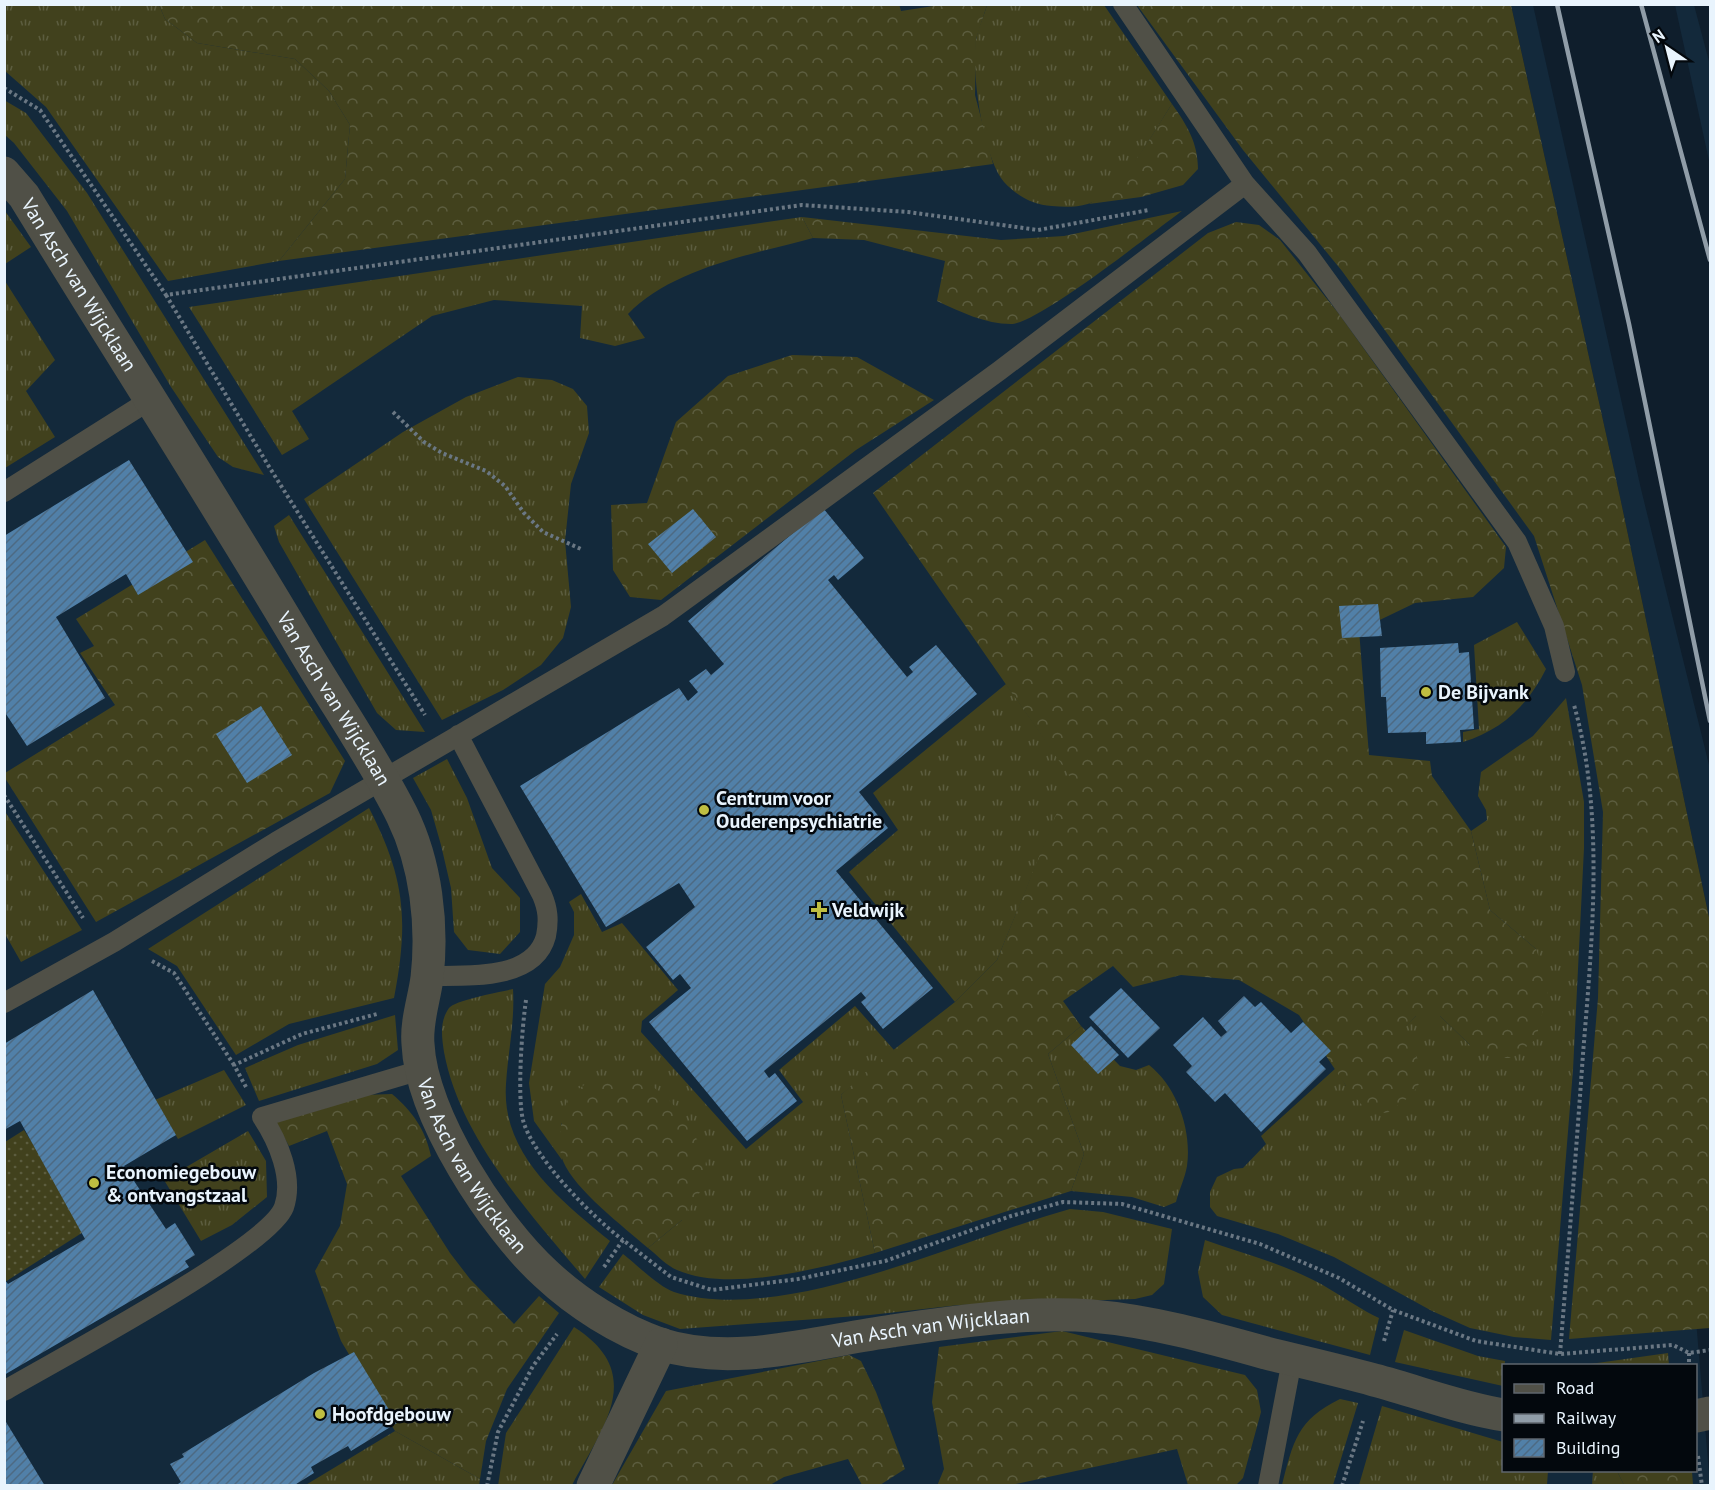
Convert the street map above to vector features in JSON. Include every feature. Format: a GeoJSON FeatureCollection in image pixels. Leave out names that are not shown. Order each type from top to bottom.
{"type":"FeatureCollection","features":[{"type":"Feature","properties":{"kind":"street","name":"Van Asch van Wijcklaan"},"geometry":{"type":"LineString","coordinates":[[4,173],[24,196],[230,525],[382,780],[414,842],[424,879],[424,992],[417,1040],[421,1070],[438,1121],[468,1174],[505,1228],[544,1273],[581,1302],[615,1323],[661,1344],[717,1353],[771,1352],[893,1330],[1013,1317],[1089,1316],[1176,1329],[1374,1380],[1479,1411],[1502,1414]]}},
{"type":"Feature","properties":{"kind":"street"},"geometry":{"type":"LineString","coordinates":[[593,1485],[661,1344]]}},
{"type":"Feature","properties":{"kind":"lane"},"geometry":{"type":"LineString","coordinates":[[1123,4],[1245,184],[1306,253],[1517,542],[1554,626],[1565,672]]}},
{"type":"Feature","properties":{"kind":"lane"},"geometry":{"type":"LineString","coordinates":[[4,1003],[114,942],[450,739],[663,616],[999,371],[1245,184]]}},
{"type":"Feature","properties":{"kind":"lane"},"geometry":{"type":"LineString","coordinates":[[4,492],[150,400]]}},
{"type":"Feature","properties":{"kind":"lane"},"geometry":{"type":"LineString","coordinates":[[424,992],[510,970],[533,957],[543,945],[548,909],[514,839],[450,739]]}},
{"type":"Feature","properties":{"kind":"lane"},"geometry":{"type":"LineString","coordinates":[[4,1390],[205,1274],[274,1224],[284,1208],[287,1192],[285,1174],[276,1139],[262,1117],[421,1070]]}},
{"type":"Feature","properties":{"kind":"lane"},"geometry":{"type":"LineString","coordinates":[[1268,1485],[1292,1360]]}},
{"type":"Feature","properties":{"kind":"path"},"geometry":{"type":"LineString","coordinates":[[4,88],[40,110],[166,295],[268,465],[450,739]]}},
{"type":"Feature","properties":{"kind":"path"},"geometry":{"type":"LineString","coordinates":[[166,295],[802,205],[908,212],[1038,230],[1128,216],[1160,207]]}},
{"type":"Feature","properties":{"kind":"path"},"geometry":{"type":"LineString","coordinates":[[393,412],[424,442],[442,453],[486,471],[505,486],[524,513],[543,532],[581,549]]}},
{"type":"Feature","properties":{"kind":"path"},"geometry":{"type":"LineString","coordinates":[[1560,1354],[1589,981],[1593,816],[1580,725],[1565,672]]}},
{"type":"Feature","properties":{"kind":"path"},"geometry":{"type":"LineString","coordinates":[[533,957],[525,1011],[520,1103],[523,1122],[532,1140],[575,1197],[598,1222],[622,1240]]}},
{"type":"Feature","properties":{"kind":"path"},"geometry":{"type":"LineString","coordinates":[[262,1117],[234,1065],[302,1034],[370,1015],[424,992]]}},
{"type":"Feature","properties":{"kind":"path"},"geometry":{"type":"LineString","coordinates":[[487,1485],[498,1432],[533,1366],[581,1302]]}},
{"type":"Feature","properties":{"kind":"path"},"geometry":{"type":"LineString","coordinates":[[1689,1353],[1689,1364]]}},
{"type":"Feature","properties":{"kind":"shaded area","name":"Veldwijk"},"geometry":{"type":"Polygon","coordinates":[[[5,5],[1409,5],[1573,546],[1692,1273],[1710,1485],[5,1486],[5,5]]]}},
{"type":"Feature","properties":{"kind":"shaded area"},"geometry":{"type":"Polygon","coordinates":[[[1511,5],[1533,5],[1641,489],[1710,769],[1710,922],[1620,497],[1511,5]]]}},
{"type":"Feature","properties":{"kind":"shaded area"},"geometry":{"type":"Polygon","coordinates":[[[1675,5],[1694,5],[1710,65],[1710,165],[1675,5]]]}},
{"type":"Feature","properties":{"kind":"green space"},"geometry":{"type":"Polygon","coordinates":[[[899,4],[901,11],[940,5],[987,5],[976,39],[975,95],[993,164],[279,261],[345,179],[350,125],[329,91],[295,59],[197,43],[165,19],[159,5],[899,4]]]}},
{"type":"Feature","properties":{"kind":"green space"},"geometry":{"type":"Polygon","coordinates":[[[5,5],[159,5],[165,19],[197,43],[295,59],[329,91],[350,125],[345,179],[279,261],[168,281],[46,107],[5,71],[5,5]]]}},
{"type":"Feature","properties":{"kind":"green space"},"geometry":{"type":"Polygon","coordinates":[[[987,5],[1104,5],[1172,104],[1125,175],[1102,198],[1088,204],[1074,206],[1059,207],[1038,204],[1014,192],[1004,182],[990,154],[980,114],[975,72],[976,40],[987,5]]]}},
{"type":"Feature","properties":{"kind":"green space"},"geometry":{"type":"Polygon","coordinates":[[[1137,5],[1511,5],[1620,497],[1710,922],[1710,1328],[1569,1339],[1598,998],[1603,812],[1582,685],[1534,536],[1342,271],[1243,150],[1137,5]]]}},
{"type":"Feature","properties":{"kind":"green space"},"geometry":{"type":"Polygon","coordinates":[[[4,100],[26,113],[87,193],[264,475],[233,467],[218,457],[171,387],[67,211],[14,143],[5,135],[4,100]]]}},
{"type":"Feature","properties":{"kind":"green space"},"geometry":{"type":"Polygon","coordinates":[[[1172,104],[1191,135],[1198,169],[1183,185],[1141,197],[1089,204],[1115,185],[1126,173],[1172,104]]]}},
{"type":"Feature","properties":{"kind":"green space"},"geometry":{"type":"Polygon","coordinates":[[[5,211],[31,247],[4,264],[5,211]]]}},
{"type":"Feature","properties":{"kind":"green space"},"geometry":{"type":"Polygon","coordinates":[[[1182,211],[1069,294],[1025,320],[1011,324],[982,320],[937,301],[945,261],[864,240],[813,238],[802,217],[1001,240],[1064,236],[1182,211]]]}},
{"type":"Feature","properties":{"kind":"green space"},"geometry":{"type":"Polygon","coordinates":[[[802,217],[813,238],[715,265],[667,285],[646,298],[628,314],[645,338],[615,346],[580,338],[582,306],[494,300],[432,316],[292,411],[309,439],[282,455],[189,307],[802,217]]]}},
{"type":"Feature","properties":{"kind":"green space"},"geometry":{"type":"Polygon","coordinates":[[[1236,222],[1259,225],[1280,240],[1339,314],[1506,547],[1504,568],[1473,597],[1415,603],[1359,630],[1369,755],[1430,761],[1432,776],[1471,831],[1490,910],[1536,949],[1549,986],[1536,1039],[1512,1058],[1493,1058],[1470,1045],[1440,1016],[1416,1016],[1400,1033],[1420,1062],[1422,1079],[1412,1095],[1387,1113],[1367,1111],[1346,1086],[1299,1015],[1239,980],[1181,975],[1133,987],[1113,966],[1063,1001],[1081,1026],[1048,1054],[1084,1154],[1071,1191],[875,1253],[841,1095],[869,1069],[955,1002],[997,960],[1071,778],[873,493],[1208,233],[1236,222]]]}},
{"type":"Feature","properties":{"kind":"green space"},"geometry":{"type":"Polygon","coordinates":[[[5,281],[55,360],[26,391],[55,437],[5,468],[5,281]]]}},
{"type":"Feature","properties":{"kind":"green space"},"geometry":{"type":"Polygon","coordinates":[[[792,355],[857,357],[934,400],[856,450],[661,600],[630,597],[613,570],[611,505],[647,503],[676,422],[728,376],[792,355]]]}},
{"type":"Feature","properties":{"kind":"green space"},"geometry":{"type":"Polygon","coordinates":[[[518,377],[552,380],[573,389],[587,406],[589,433],[571,484],[565,541],[571,607],[563,638],[541,665],[503,690],[442,720],[304,499],[403,432],[466,397],[518,377]]]}},
{"type":"Feature","properties":{"kind":"green space"},"geometry":{"type":"Polygon","coordinates":[[[289,515],[425,732],[396,730],[377,713],[279,542],[274,526],[289,515]]]}},
{"type":"Feature","properties":{"kind":"green space"},"geometry":{"type":"Polygon","coordinates":[[[205,540],[345,761],[330,793],[96,922],[5,778],[5,773],[115,705],[80,653],[94,646],[76,619],[205,540]]]}},
{"type":"Feature","properties":{"kind":"green space"},"geometry":{"type":"Polygon","coordinates":[[[1517,622],[1546,669],[1531,694],[1502,723],[1490,731],[1463,742],[1463,732],[1479,729],[1474,645],[1517,622]]]}},
{"type":"Feature","properties":{"kind":"green space"},"geometry":{"type":"Polygon","coordinates":[[[1006,684],[1072,778],[997,960],[955,1002],[849,872],[898,830],[873,793],[1006,684]]]}},
{"type":"Feature","properties":{"kind":"green space"},"geometry":{"type":"Polygon","coordinates":[[[1566,698],[1584,802],[1584,848],[1573,1070],[1551,1340],[1514,1337],[1470,1328],[1432,1311],[1334,1257],[1278,1234],[1217,1216],[1210,1207],[1210,1192],[1217,1177],[1234,1169],[1243,1168],[1266,1144],[1261,1136],[1336,1068],[1346,1086],[1416,1016],[1440,1016],[1470,1045],[1536,949],[1490,910],[1471,831],[1487,820],[1486,810],[1478,796],[1481,772],[1533,736],[1566,698]]]}},
{"type":"Feature","properties":{"kind":"green space"},"geometry":{"type":"Polygon","coordinates":[[[447,759],[467,798],[492,868],[520,898],[520,932],[500,954],[468,950],[454,932],[451,888],[441,845],[431,810],[413,778],[447,759]]]}},
{"type":"Feature","properties":{"kind":"green space"},"geometry":{"type":"Polygon","coordinates":[[[369,808],[390,856],[401,900],[401,945],[394,998],[289,1024],[236,1055],[177,966],[148,949],[369,808]]]}},
{"type":"Feature","properties":{"kind":"green space"},"geometry":{"type":"Polygon","coordinates":[[[4,810],[82,930],[21,962],[5,934],[4,810]]]}},
{"type":"Feature","properties":{"kind":"green space"},"geometry":{"type":"Polygon","coordinates":[[[581,894],[602,932],[622,923],[678,990],[642,1021],[641,1032],[746,1149],[803,1102],[779,1070],[855,1006],[894,1050],[841,1095],[875,1253],[803,1271],[749,1279],[699,1276],[677,1270],[648,1248],[682,1220],[561,1123],[562,1160],[534,1121],[529,1083],[545,984],[560,967],[574,935],[574,912],[569,902],[581,894]]]}},
{"type":"Feature","properties":{"kind":"green space"},"geometry":{"type":"Polygon","coordinates":[[[513,989],[506,1084],[507,1109],[513,1133],[538,1174],[573,1210],[610,1241],[585,1279],[520,1201],[481,1144],[452,1084],[444,1052],[442,1024],[449,1008],[468,999],[513,989]]]}},
{"type":"Feature","properties":{"kind":"green space"},"geometry":{"type":"Polygon","coordinates":[[[395,1015],[398,1050],[377,1064],[259,1101],[245,1068],[298,1045],[395,1015]]]}},
{"type":"Feature","properties":{"kind":"green space"},"geometry":{"type":"Polygon","coordinates":[[[1081,1026],[1120,1066],[1136,1070],[1149,1065],[1159,1074],[1175,1097],[1185,1124],[1188,1152],[1187,1166],[1176,1202],[1164,1207],[1132,1197],[1071,1191],[1084,1154],[1048,1054],[1081,1026]]]}},
{"type":"Feature","properties":{"kind":"green space"},"geometry":{"type":"Polygon","coordinates":[[[224,1070],[246,1105],[178,1139],[155,1100],[224,1070]]]}},
{"type":"Feature","properties":{"kind":"green space"},"geometry":{"type":"Polygon","coordinates":[[[596,1077],[643,1078],[672,1103],[707,1154],[702,1189],[682,1220],[648,1248],[589,1196],[563,1161],[560,1146],[561,1128],[568,1096],[596,1077]]]}},
{"type":"Feature","properties":{"kind":"green space"},"geometry":{"type":"Polygon","coordinates":[[[392,1094],[417,1122],[431,1156],[401,1176],[450,1253],[470,1279],[514,1324],[539,1296],[559,1313],[507,1389],[486,1441],[480,1479],[395,1431],[341,1341],[315,1271],[340,1226],[347,1184],[327,1131],[289,1146],[275,1121],[363,1095],[392,1094]]]}},
{"type":"Feature","properties":{"kind":"green space"},"geometry":{"type":"Polygon","coordinates":[[[24,1130],[88,1229],[5,1282],[5,1142],[24,1130]]]}},
{"type":"Feature","properties":{"kind":"green space"},"geometry":{"type":"Polygon","coordinates":[[[248,1131],[266,1161],[267,1197],[232,1225],[201,1241],[164,1180],[248,1131]]]}},
{"type":"Feature","properties":{"kind":"green space"},"geometry":{"type":"Polygon","coordinates":[[[1070,1209],[1103,1212],[1172,1229],[1164,1284],[1152,1295],[1135,1299],[959,1305],[870,1315],[680,1329],[643,1315],[599,1287],[623,1254],[674,1292],[718,1299],[767,1298],[818,1289],[872,1274],[1070,1209]]]}},
{"type":"Feature","properties":{"kind":"green space"},"geometry":{"type":"Polygon","coordinates":[[[1205,1240],[1301,1274],[1379,1318],[1370,1355],[1222,1315],[1203,1297],[1198,1272],[1205,1240]]]}},
{"type":"Feature","properties":{"kind":"green space"},"geometry":{"type":"Polygon","coordinates":[[[574,1327],[596,1345],[609,1364],[614,1383],[612,1402],[595,1443],[572,1485],[498,1486],[506,1433],[574,1327]]]}},
{"type":"Feature","properties":{"kind":"green space"},"geometry":{"type":"Polygon","coordinates":[[[1404,1330],[1478,1356],[1505,1361],[1505,1364],[1502,1364],[1502,1386],[1395,1362],[1404,1330]]]}},
{"type":"Feature","properties":{"kind":"green space"},"geometry":{"type":"Polygon","coordinates":[[[1062,1331],[1245,1375],[1257,1390],[1261,1412],[1243,1478],[1236,1485],[1188,1485],[1177,1449],[1011,1485],[937,1486],[944,1469],[932,1402],[939,1347],[1062,1331]]]}},
{"type":"Feature","properties":{"kind":"green space"},"geometry":{"type":"Polygon","coordinates":[[[1668,1353],[1669,1364],[1590,1364],[1668,1353]]]}},
{"type":"Feature","properties":{"kind":"green space"},"geometry":{"type":"Polygon","coordinates":[[[849,1355],[861,1361],[876,1392],[905,1469],[880,1485],[862,1485],[848,1459],[784,1477],[770,1485],[612,1485],[666,1391],[849,1355]]]}},
{"type":"Feature","properties":{"kind":"green space"},"geometry":{"type":"Polygon","coordinates":[[[1340,1399],[1358,1403],[1333,1485],[1282,1485],[1299,1434],[1314,1415],[1340,1399]]]}},
{"type":"Feature","properties":{"kind":"green space"},"geometry":{"type":"Polygon","coordinates":[[[1382,1406],[1502,1442],[1502,1472],[1548,1472],[1547,1485],[1359,1485],[1382,1406]]]}},
{"type":"Feature","properties":{"kind":"green space"},"geometry":{"type":"Polygon","coordinates":[[[395,1431],[480,1479],[479,1486],[304,1486],[395,1431]]]}},
{"type":"Feature","properties":{"kind":"green space"},"geometry":{"type":"Polygon","coordinates":[[[1593,1472],[1618,1472],[1624,1485],[1592,1486],[1593,1472]]]}},
{"type":"Feature","properties":{"kind":"green space"},"geometry":{"type":"Polygon","coordinates":[[[1618,1472],[1692,1472],[1693,1485],[1624,1485],[1618,1472]]]}},
{"type":"Feature","properties":{"kind":"building"},"geometry":{"type":"Polygon","coordinates":[[[129,460],[193,562],[138,595],[126,574],[56,617],[105,698],[27,746],[4,711],[4,536],[129,460]]]}},
{"type":"Feature","properties":{"kind":"building","name":"Centrum voor Ouderenpsychiatrie"},"geometry":{"type":"Polygon","coordinates":[[[823,508],[864,558],[838,580],[834,575],[828,580],[907,677],[913,672],[909,667],[936,645],[977,694],[859,792],[888,828],[836,871],[933,988],[883,1029],[861,1002],[866,998],[861,992],[764,1071],[769,1078],[775,1073],[797,1101],[747,1141],[649,1022],[691,988],[680,974],[673,980],[646,947],[695,907],[679,883],[606,927],[520,786],[679,688],[688,701],[698,692],[689,681],[706,669],[711,675],[724,664],[688,621],[823,508]]]}},
{"type":"Feature","properties":{"kind":"building"},"geometry":{"type":"Polygon","coordinates":[[[693,509],[716,537],[672,573],[648,544],[693,509]]]}},
{"type":"Feature","properties":{"kind":"building"},"geometry":{"type":"Polygon","coordinates":[[[1378,604],[1382,636],[1342,638],[1339,606],[1378,604]]]}},
{"type":"Feature","properties":{"kind":"building","name":"De Bijvank"},"geometry":{"type":"Polygon","coordinates":[[[1458,643],[1459,653],[1469,652],[1474,729],[1460,730],[1461,742],[1426,744],[1426,732],[1388,733],[1386,697],[1381,697],[1380,648],[1458,643]]]}},
{"type":"Feature","properties":{"kind":"building"},"geometry":{"type":"Polygon","coordinates":[[[261,706],[292,755],[247,783],[216,734],[261,706]]]}},
{"type":"Feature","properties":{"kind":"building"},"geometry":{"type":"Polygon","coordinates":[[[1121,988],[1160,1028],[1128,1058],[1089,1017],[1121,988]]]}},
{"type":"Feature","properties":{"kind":"building","name":"Economiegebouw & ontvangstzaal"},"geometry":{"type":"Polygon","coordinates":[[[93,990],[176,1135],[124,1166],[166,1229],[175,1223],[195,1255],[185,1261],[189,1267],[4,1375],[4,1279],[8,1284],[85,1239],[20,1121],[4,1130],[4,1044],[93,990]]]}},
{"type":"Feature","properties":{"kind":"building"},"geometry":{"type":"Polygon","coordinates":[[[1244,996],[1255,1007],[1261,1002],[1291,1033],[1303,1022],[1331,1051],[1319,1062],[1326,1069],[1261,1132],[1225,1093],[1215,1102],[1186,1072],[1192,1066],[1173,1045],[1203,1017],[1221,1037],[1227,1032],[1218,1021],[1244,996]]]}},
{"type":"Feature","properties":{"kind":"building"},"geometry":{"type":"Polygon","coordinates":[[[1091,1026],[1119,1055],[1098,1074],[1071,1045],[1091,1026]]]}},
{"type":"Feature","properties":{"kind":"building","name":"Hoofdgebouw"},"geometry":{"type":"Polygon","coordinates":[[[354,1352],[397,1423],[351,1451],[348,1446],[311,1467],[314,1473],[293,1486],[175,1486],[181,1482],[170,1464],[184,1457],[182,1454],[314,1373],[354,1352]]]}},
{"type":"Feature","properties":{"kind":"building"},"geometry":{"type":"Polygon","coordinates":[[[6,1422],[45,1486],[4,1486],[6,1422]]]}},
{"type":"Feature","properties":{"kind":"railway"},"geometry":{"type":"LineString","coordinates":[[1557,4],[1629,324],[1710,721]]}},
{"type":"Feature","properties":{"kind":"railway"},"geometry":{"type":"LineString","coordinates":[[1641,4],[1710,260]]}},
{"type":"Feature","properties":{"kind":"place","name":"De Bijvank"},"geometry":{"type":"Point","coordinates":[1426,692]}},
{"type":"Feature","properties":{"kind":"place","name":"Centrum voor Ouderenpsychiatrie"},"geometry":{"type":"Point","coordinates":[704,810]}},
{"type":"Feature","properties":{"kind":"place","name":"Veldwijk"},"geometry":{"type":"Point","coordinates":[819,910]}},
{"type":"Feature","properties":{"kind":"place","name":"Economiegebouw & ontvangstzaal"},"geometry":{"type":"Point","coordinates":[94,1183]}},
{"type":"Feature","properties":{"kind":"place","name":"Hoofdgebouw"},"geometry":{"type":"Point","coordinates":[320,1414]}}]}
